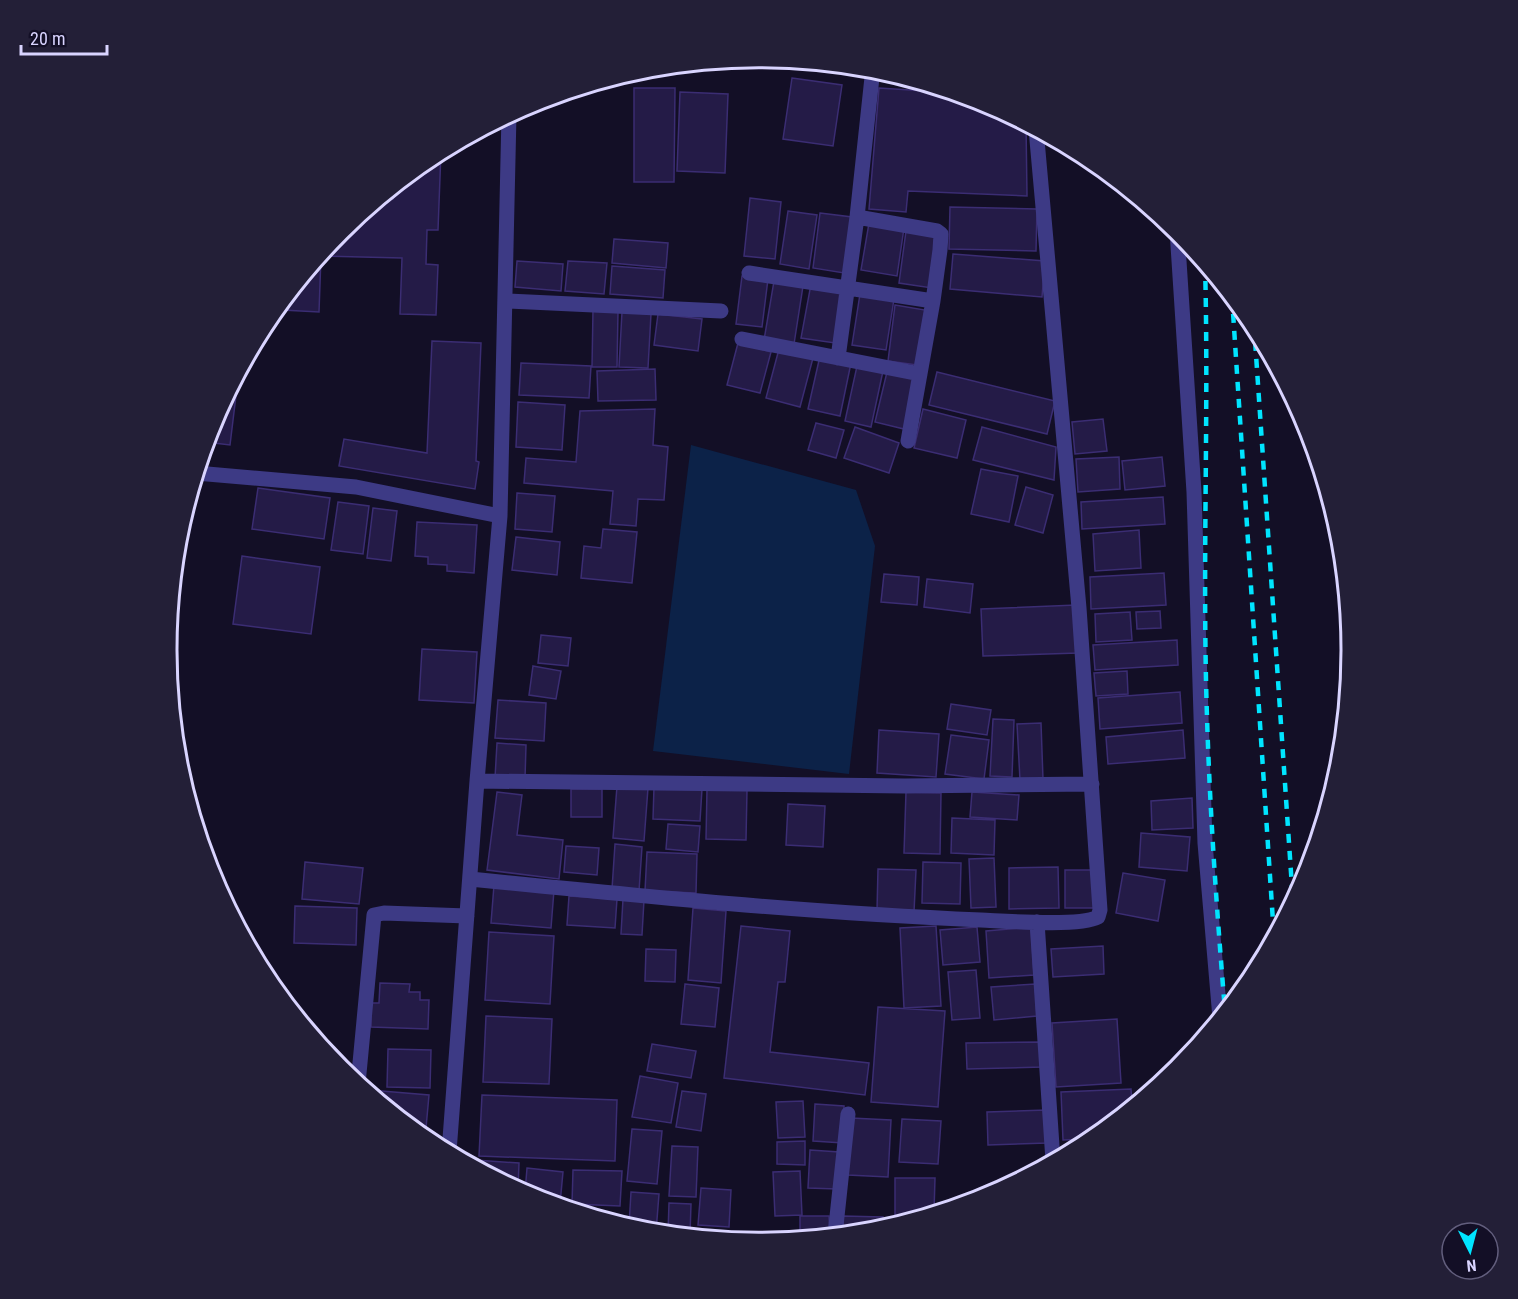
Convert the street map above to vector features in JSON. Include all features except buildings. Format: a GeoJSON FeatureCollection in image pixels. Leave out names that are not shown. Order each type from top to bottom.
{"type":"FeatureCollection","features":[{"type":"Feature","properties":{"kind":"street"},"geometry":{"type":"LineString","coordinates":[[838,358],[857,217],[872,79]]}},
{"type":"Feature","properties":{"kind":"street"},"geometry":{"type":"LineString","coordinates":[[450,1142],[500,516],[509,125]]}},
{"type":"Feature","properties":{"kind":"street"},"geometry":{"type":"LineString","coordinates":[[470,879],[758,907],[900,917],[1037,922],[1088,921],[1098,917],[1100,914],[1079,608],[1037,138]]}},
{"type":"Feature","properties":{"kind":"street"},"geometry":{"type":"LineString","coordinates":[[857,217],[937,231],[940,234],[933,301],[908,441]]}},
{"type":"Feature","properties":{"kind":"street"},"geometry":{"type":"LineString","coordinates":[[1178,246],[1194,492],[1205,843],[1219,1006]]}},
{"type":"Feature","properties":{"kind":"street"},"geometry":{"type":"LineString","coordinates":[[749,273],[933,301]]}},
{"type":"Feature","properties":{"kind":"street"},"geometry":{"type":"LineString","coordinates":[[506,301],[722,311]]}},
{"type":"Feature","properties":{"kind":"street"},"geometry":{"type":"LineString","coordinates":[[742,339],[920,374]]}},
{"type":"Feature","properties":{"kind":"street"},"geometry":{"type":"LineString","coordinates":[[205,474],[356,487],[500,516]]}},
{"type":"Feature","properties":{"kind":"street"},"geometry":{"type":"LineString","coordinates":[[477,781],[905,786],[1092,784]]}},
{"type":"Feature","properties":{"kind":"street"},"geometry":{"type":"LineString","coordinates":[[359,1072],[374,915],[384,913],[467,916]]}},
{"type":"Feature","properties":{"kind":"street"},"geometry":{"type":"LineString","coordinates":[[1037,922],[1052,1152]]}},
{"type":"Feature","properties":{"kind":"street"},"geometry":{"type":"LineString","coordinates":[[836,1227],[848,1114]]}},
{"type":"Feature","properties":{"kind":"water"},"geometry":{"type":"Polygon","coordinates":[[[691,445],[856,490],[875,546],[849,774],[653,751],[691,445]]]}},
{"type":"Feature","properties":{"kind":"railway"},"geometry":{"type":"LineString","coordinates":[[1205,276],[1207,717],[1214,864],[1224,1000]]}},
{"type":"Feature","properties":{"kind":"railway"},"geometry":{"type":"LineString","coordinates":[[1233,312],[1273,922]]}},
{"type":"Feature","properties":{"kind":"railway"},"geometry":{"type":"LineString","coordinates":[[1255,347],[1292,883]]}}]}
